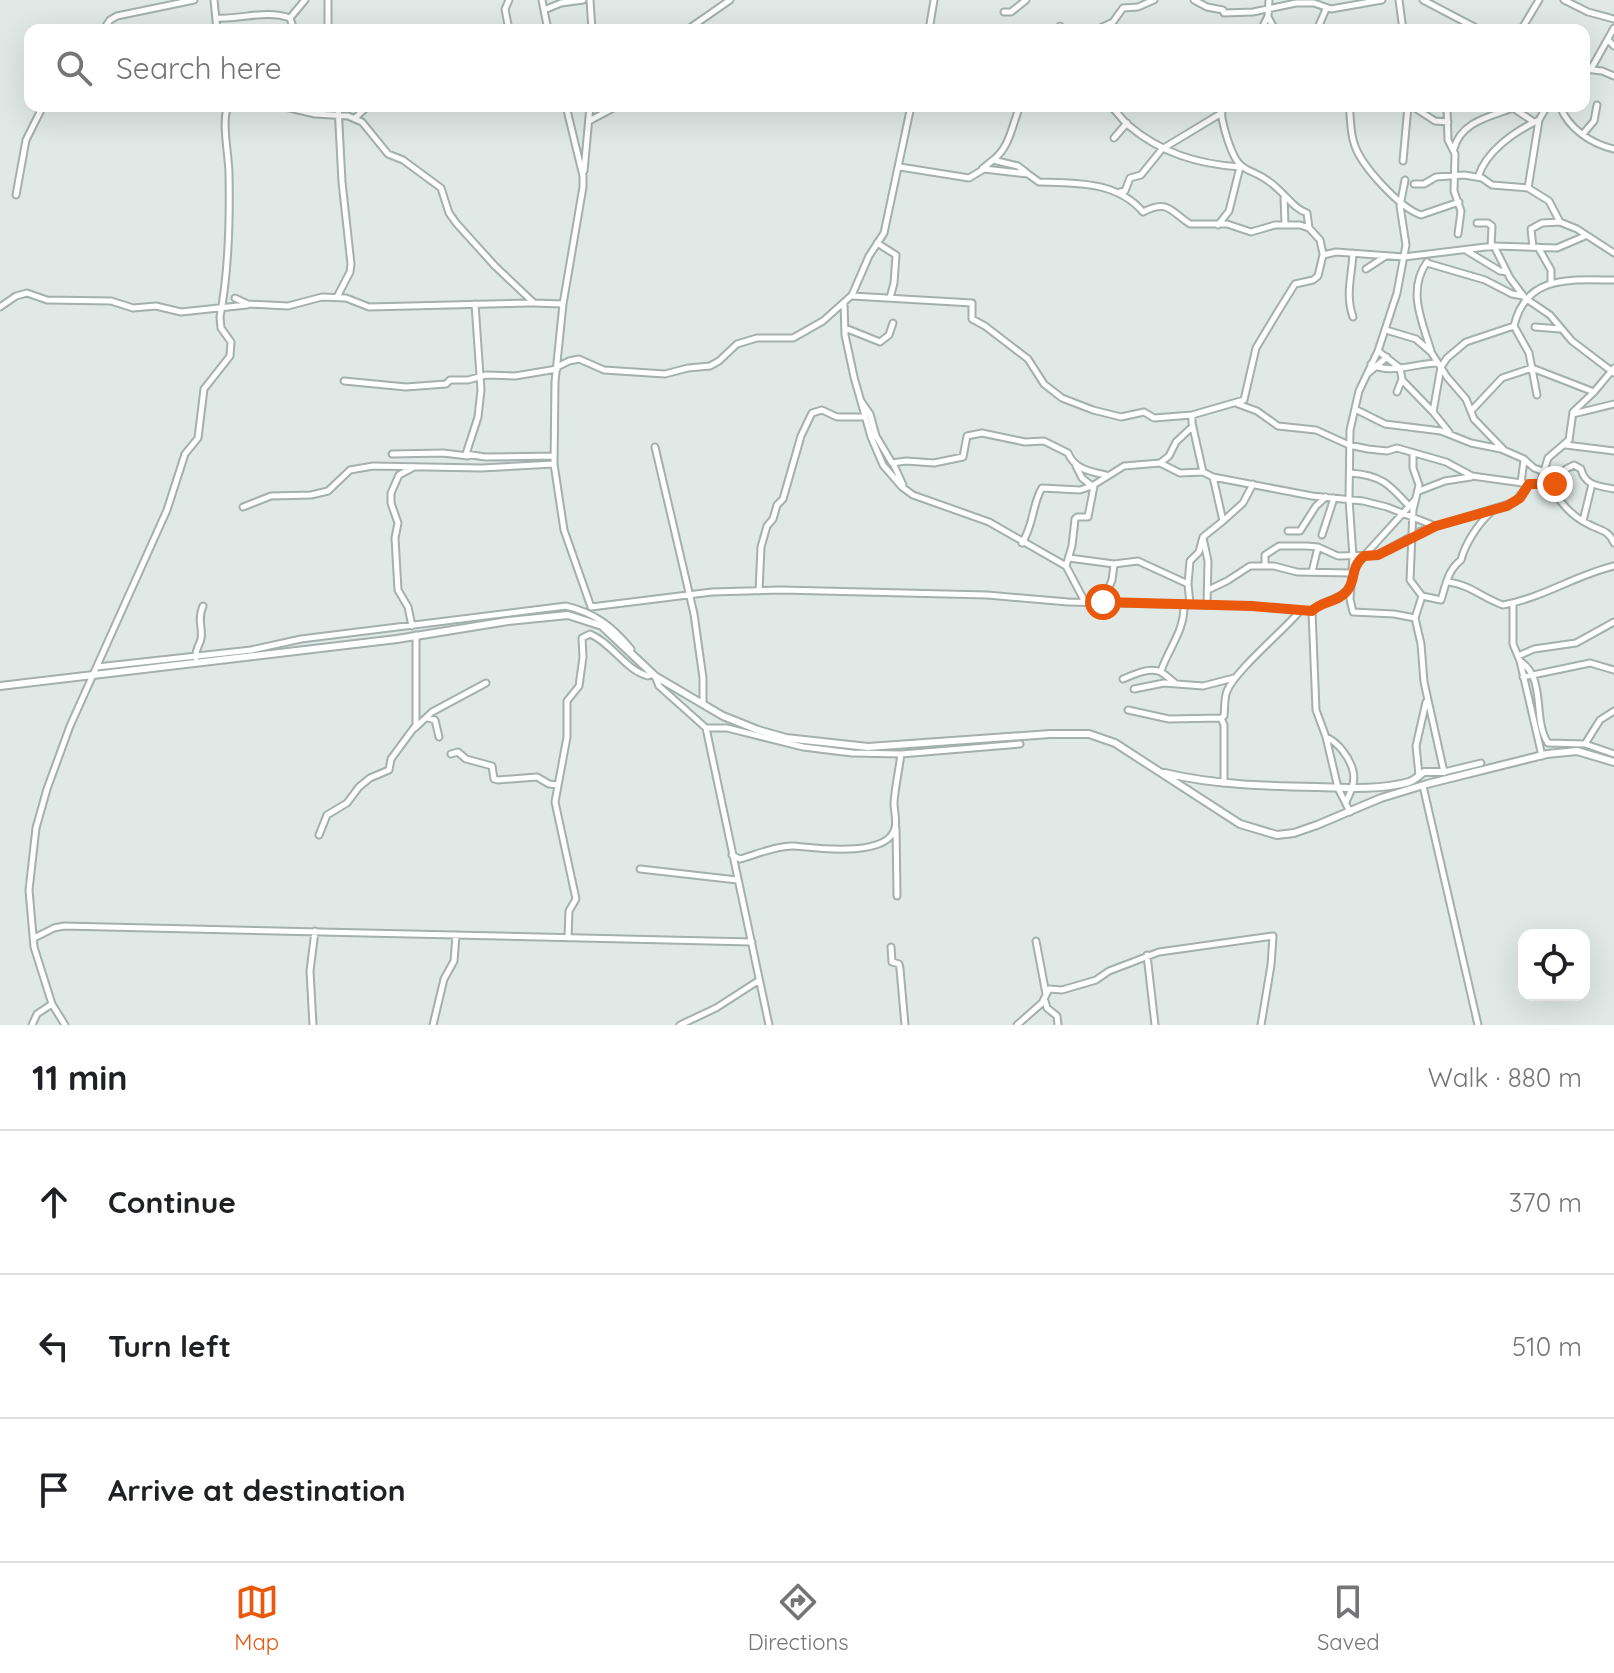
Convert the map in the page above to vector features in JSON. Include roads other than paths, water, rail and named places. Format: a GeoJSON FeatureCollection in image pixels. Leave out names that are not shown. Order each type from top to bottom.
{"type":"FeatureCollection","features":[{"type":"Feature","properties":{"kind":"street"},"geometry":{"type":"LineString","coordinates":[[107,24],[117,16],[194,0]]}},
{"type":"Feature","properties":{"kind":"street"},"geometry":{"type":"LineString","coordinates":[[290,18],[305,0]]}},
{"type":"Feature","properties":{"kind":"street"},"geometry":{"type":"LineString","coordinates":[[328,0],[328,24]]}},
{"type":"Feature","properties":{"kind":"street"},"geometry":{"type":"LineString","coordinates":[[508,24],[505,9],[509,0]]}},
{"type":"Feature","properties":{"kind":"street"},"geometry":{"type":"LineString","coordinates":[[542,0],[547,24]]}},
{"type":"Feature","properties":{"kind":"street"},"geometry":{"type":"LineString","coordinates":[[696,24],[730,0]]}},
{"type":"Feature","properties":{"kind":"street"},"geometry":{"type":"LineString","coordinates":[[930,24],[934,0]]}},
{"type":"Feature","properties":{"kind":"street"},"geometry":{"type":"LineString","coordinates":[[1004,12],[1011,12],[1026,0]]}},
{"type":"Feature","properties":{"kind":"street"},"geometry":{"type":"LineString","coordinates":[[1109,24],[1123,8],[1138,7],[1154,0]]}},
{"type":"Feature","properties":{"kind":"street"},"geometry":{"type":"LineString","coordinates":[[1194,0],[1224,13],[1269,12],[1296,3],[1314,3],[1326,9],[1382,0]]}},
{"type":"Feature","properties":{"kind":"street"},"geometry":{"type":"LineString","coordinates":[[1269,0],[1273,24]]}},
{"type":"Feature","properties":{"kind":"street"},"geometry":{"type":"LineString","coordinates":[[1320,24],[1327,0]]}},
{"type":"Feature","properties":{"kind":"street"},"geometry":{"type":"LineString","coordinates":[[1399,0],[1402,24]]}},
{"type":"Feature","properties":{"kind":"street"},"geometry":{"type":"LineString","coordinates":[[1423,0],[1469,24]]}},
{"type":"Feature","properties":{"kind":"street"},"geometry":{"type":"LineString","coordinates":[[1526,24],[1539,0]]}},
{"type":"Feature","properties":{"kind":"street"},"geometry":{"type":"LineString","coordinates":[[1564,0],[1588,12],[1614,19]]}},
{"type":"Feature","properties":{"kind":"street"},"geometry":{"type":"LineString","coordinates":[[212,1],[216,24]]}},
{"type":"Feature","properties":{"kind":"street"},"geometry":{"type":"LineString","coordinates":[[544,10],[561,3],[589,1],[591,24]]}},
{"type":"Feature","properties":{"kind":"street"},"geometry":{"type":"LineString","coordinates":[[1264,24],[1269,12]]}},
{"type":"Feature","properties":{"kind":"street"},"geometry":{"type":"LineString","coordinates":[[216,18],[265,14],[290,18]]}},
{"type":"Feature","properties":{"kind":"street"},"geometry":{"type":"LineString","coordinates":[[290,18],[292,24]]}},
{"type":"Feature","properties":{"kind":"street"},"geometry":{"type":"LineString","coordinates":[[1590,66],[1614,28]]}},
{"type":"Feature","properties":{"kind":"street"},"geometry":{"type":"LineString","coordinates":[[1608,40],[1614,46]]}},
{"type":"Feature","properties":{"kind":"street"},"geometry":{"type":"LineString","coordinates":[[1590,70],[1614,76]]}},
{"type":"Feature","properties":{"kind":"street"},"geometry":{"type":"LineString","coordinates":[[1583,134],[1594,121],[1597,105]]}},
{"type":"Feature","properties":{"kind":"street"},"geometry":{"type":"LineString","coordinates":[[16,195],[26,140],[40,112]]}},
{"type":"Feature","properties":{"kind":"street"},"geometry":{"type":"LineString","coordinates":[[63,1024],[52,1004],[38,962],[34,938],[29,890],[36,828],[52,774],[94,671],[167,511],[185,454],[198,438],[204,389],[230,356],[231,342],[220,325],[228,243],[226,112]]}},
{"type":"Feature","properties":{"kind":"street"},"geometry":{"type":"LineString","coordinates":[[310,112],[355,118],[370,130],[388,154],[403,160],[441,188],[449,213],[457,224],[534,303]]}},
{"type":"Feature","properties":{"kind":"street"},"geometry":{"type":"LineString","coordinates":[[337,297],[351,264],[339,112]]}},
{"type":"Feature","properties":{"kind":"street"},"geometry":{"type":"LineString","coordinates":[[355,118],[362,112]]}},
{"type":"Feature","properties":{"kind":"street"},"geometry":{"type":"LineString","coordinates":[[567,112],[583,176]]}},
{"type":"Feature","properties":{"kind":"street"},"geometry":{"type":"LineString","coordinates":[[590,112],[582,193],[563,304],[554,464],[564,530],[590,610],[618,634],[635,654],[634,658]]}},
{"type":"Feature","properties":{"kind":"street"},"geometry":{"type":"LineString","coordinates":[[589,121],[606,112]]}},
{"type":"Feature","properties":{"kind":"street"},"geometry":{"type":"LineString","coordinates":[[344,381],[420,386],[446,384],[450,380],[480,376],[511,377],[557,368],[579,359],[604,370],[653,375],[710,366],[737,344],[757,338],[802,335],[852,295],[884,233],[910,112]]}},
{"type":"Feature","properties":{"kind":"street"},"geometry":{"type":"LineString","coordinates":[[900,167],[969,178],[999,155],[1011,134],[1018,112]]}},
{"type":"Feature","properties":{"kind":"street"},"geometry":{"type":"LineString","coordinates":[[1116,112],[1162,149],[1206,164],[1240,167],[1270,183],[1300,211],[1307,213],[1309,228],[1320,240],[1323,255],[1318,276],[1293,287],[1256,348],[1246,396],[1237,404]]}},
{"type":"Feature","properties":{"kind":"street"},"geometry":{"type":"LineString","coordinates":[[1350,112],[1357,152],[1375,177],[1401,202],[1421,215],[1459,202]]}},
{"type":"Feature","properties":{"kind":"street"},"geometry":{"type":"LineString","coordinates":[[1403,161],[1411,112]]}},
{"type":"Feature","properties":{"kind":"street"},"geometry":{"type":"LineString","coordinates":[[1421,112],[1435,121],[1448,122]]}},
{"type":"Feature","properties":{"kind":"street"},"geometry":{"type":"LineString","coordinates":[[1447,112],[1448,140],[1454,149]]}},
{"type":"Feature","properties":{"kind":"street"},"geometry":{"type":"LineString","coordinates":[[1458,234],[1461,216],[1453,176],[1454,149],[1458,138],[1470,125],[1502,112]]}},
{"type":"Feature","properties":{"kind":"street"},"geometry":{"type":"LineString","coordinates":[[1523,112],[1537,121]]}},
{"type":"Feature","properties":{"kind":"street"},"geometry":{"type":"LineString","coordinates":[[1478,177],[1485,160],[1503,143],[1537,121],[1543,112]]}},
{"type":"Feature","properties":{"kind":"street"},"geometry":{"type":"LineString","coordinates":[[1563,112],[1570,126],[1598,144],[1614,149]]}},
{"type":"Feature","properties":{"kind":"street"},"geometry":{"type":"LineString","coordinates":[[1118,193],[1125,191],[1130,178],[1141,175],[1162,149],[1221,113],[1231,152],[1240,167],[1229,211],[1218,225]]}},
{"type":"Feature","properties":{"kind":"street"},"geometry":{"type":"LineString","coordinates":[[1528,188],[1537,121]]}},
{"type":"Feature","properties":{"kind":"street"},"geometry":{"type":"LineString","coordinates":[[1114,138],[1127,123]]}},
{"type":"Feature","properties":{"kind":"street"},"geometry":{"type":"LineString","coordinates":[[993,160],[1018,166],[1039,182],[1057,181],[1101,187],[1132,200],[1143,212],[1159,205],[1177,212],[1190,224],[1230,225],[1251,232],[1285,224],[1309,228]]}},
{"type":"Feature","properties":{"kind":"street"},"geometry":{"type":"LineString","coordinates":[[982,169],[1031,176]]}},
{"type":"Feature","properties":{"kind":"street"},"geometry":{"type":"LineString","coordinates":[[1414,184],[1453,176],[1478,177],[1492,185],[1528,188],[1549,201],[1560,222]]}},
{"type":"Feature","properties":{"kind":"street"},"geometry":{"type":"LineString","coordinates":[[1374,366],[1396,296],[1406,245],[1401,202],[1405,180]]}},
{"type":"Feature","properties":{"kind":"street"},"geometry":{"type":"LineString","coordinates":[[1284,196],[1285,224]]}},
{"type":"Feature","properties":{"kind":"street"},"geometry":{"type":"LineString","coordinates":[[1551,283],[1551,270],[1535,247],[1531,229],[1542,223],[1560,222],[1577,229],[1614,253]]}},
{"type":"Feature","properties":{"kind":"street"},"geometry":{"type":"LineString","coordinates":[[1477,223],[1492,226],[1493,247],[1524,297]]}},
{"type":"Feature","properties":{"kind":"street"},"geometry":{"type":"LineString","coordinates":[[1323,255],[1353,253],[1404,257],[1493,247],[1563,247],[1585,236]]}},
{"type":"Feature","properties":{"kind":"street"},"geometry":{"type":"LineString","coordinates":[[877,243],[896,255],[890,298]]}},
{"type":"Feature","properties":{"kind":"street"},"geometry":{"type":"LineString","coordinates":[[1467,251],[1507,272]]}},
{"type":"Feature","properties":{"kind":"street"},"geometry":{"type":"LineString","coordinates":[[1353,253],[1348,293],[1353,317]]}},
{"type":"Feature","properties":{"kind":"street"},"geometry":{"type":"LineString","coordinates":[[1433,255],[1417,290],[1418,312],[1431,352],[1466,399],[1474,419],[1505,450]]}},
{"type":"Feature","properties":{"kind":"street"},"geometry":{"type":"LineString","coordinates":[[1366,269],[1387,256]]}},
{"type":"Feature","properties":{"kind":"street"},"geometry":{"type":"LineString","coordinates":[[1427,263],[1485,280],[1524,297],[1547,312],[1572,341],[1613,370],[1572,415],[1566,445],[1548,458],[1540,484]]}},
{"type":"Feature","properties":{"kind":"street"},"geometry":{"type":"LineString","coordinates":[[1537,395],[1529,353],[1514,326],[1524,297],[1551,283],[1614,280]]}},
{"type":"Feature","properties":{"kind":"street"},"geometry":{"type":"LineString","coordinates":[[0,307],[16,296],[27,293],[47,300],[111,301],[137,308],[156,306],[181,312],[248,304],[288,306],[322,297],[351,298],[369,307],[563,304]]}},
{"type":"Feature","properties":{"kind":"street"},"geometry":{"type":"LineString","coordinates":[[852,295],[972,303],[972,319],[1028,359],[1053,392],[1080,406],[1121,417],[1143,412],[1154,418],[1192,415],[1218,406],[1237,404],[1257,411],[1278,426],[1316,430],[1349,445],[1387,451],[1397,448],[1446,462],[1472,476],[1529,484],[1552,484],[1563,480],[1534,468],[1505,450],[1471,443],[1443,430],[1385,424],[1355,409]]}},
{"type":"Feature","properties":{"kind":"street"},"geometry":{"type":"LineString","coordinates":[[235,298],[248,304]]}},
{"type":"Feature","properties":{"kind":"street"},"geometry":{"type":"LineString","coordinates":[[844,303],[845,328],[859,398],[883,465],[905,489],[989,522],[1022,544],[1066,566],[1085,602]]}},
{"type":"Feature","properties":{"kind":"street"},"geometry":{"type":"LineString","coordinates":[[469,456],[466,450],[478,417],[480,376],[475,304]]}},
{"type":"Feature","properties":{"kind":"street"},"geometry":{"type":"LineString","coordinates":[[845,328],[880,342],[889,335],[893,323]]}},
{"type":"Feature","properties":{"kind":"street"},"geometry":{"type":"LineString","coordinates":[[1374,366],[1439,365],[1466,342],[1514,326]]}},
{"type":"Feature","properties":{"kind":"street"},"geometry":{"type":"LineString","coordinates":[[1535,327],[1561,329]]}},
{"type":"Feature","properties":{"kind":"street"},"geometry":{"type":"LineString","coordinates":[[1386,330],[1416,339],[1431,352]]}},
{"type":"Feature","properties":{"kind":"street"},"geometry":{"type":"LineString","coordinates":[[1378,351],[1400,368],[1402,379],[1397,392]]}},
{"type":"Feature","properties":{"kind":"street"},"geometry":{"type":"LineString","coordinates":[[1387,357],[1366,375],[1355,409],[1349,445],[1353,557],[1350,606],[1353,612],[1415,618]]}},
{"type":"Feature","properties":{"kind":"street"},"geometry":{"type":"LineString","coordinates":[[1433,412],[1439,365]]}},
{"type":"Feature","properties":{"kind":"street"},"geometry":{"type":"LineString","coordinates":[[1471,411],[1502,378],[1532,368],[1594,392]]}},
{"type":"Feature","properties":{"kind":"street"},"geometry":{"type":"LineString","coordinates":[[1402,379],[1433,412],[1443,430]]}},
{"type":"Feature","properties":{"kind":"street"},"geometry":{"type":"LineString","coordinates":[[859,398],[870,414],[876,436],[905,489]]}},
{"type":"Feature","properties":{"kind":"street"},"geometry":{"type":"LineString","coordinates":[[1572,415],[1614,404]]}},
{"type":"Feature","properties":{"kind":"street"},"geometry":{"type":"LineString","coordinates":[[759,591],[761,547],[767,526],[783,499],[801,436],[812,413],[822,410],[837,417],[864,417]]}},
{"type":"Feature","properties":{"kind":"street"},"geometry":{"type":"LineString","coordinates":[[1192,415],[1203,472]]}},
{"type":"Feature","properties":{"kind":"street"},"geometry":{"type":"LineString","coordinates":[[1160,463],[1192,426]]}},
{"type":"Feature","properties":{"kind":"street"},"geometry":{"type":"LineString","coordinates":[[893,463],[934,463],[963,457],[967,436],[978,432],[1025,442],[1044,441],[1068,453],[1082,478],[1093,486]]}},
{"type":"Feature","properties":{"kind":"street"},"geometry":{"type":"LineString","coordinates":[[1566,445],[1614,451]]}},
{"type":"Feature","properties":{"kind":"street"},"geometry":{"type":"LineString","coordinates":[[655,447],[689,594],[703,678],[703,704]]}},
{"type":"Feature","properties":{"kind":"street"},"geometry":{"type":"LineString","coordinates":[[441,467],[443,453]]}},
{"type":"Feature","properties":{"kind":"street"},"geometry":{"type":"LineString","coordinates":[[392,454],[554,456]]}},
{"type":"Feature","properties":{"kind":"street"},"geometry":{"type":"LineString","coordinates":[[1413,454],[1419,491],[1411,511],[1410,580],[1422,596],[1441,600],[1449,575],[1461,560],[1463,551],[1480,523],[1495,510]]}},
{"type":"Feature","properties":{"kind":"street"},"geometry":{"type":"LineString","coordinates":[[1521,483],[1524,459]]}},
{"type":"Feature","properties":{"kind":"street"},"geometry":{"type":"LineString","coordinates":[[1022,544],[1032,526],[1040,490],[1046,487],[1074,490],[1093,486],[1124,466],[1160,463],[1180,473],[1203,472],[1213,477],[1349,499],[1401,512],[1411,511]]}},
{"type":"Feature","properties":{"kind":"street"},"geometry":{"type":"LineString","coordinates":[[243,507],[271,496],[311,495],[328,491],[350,470],[385,465],[492,468],[554,464]]}},
{"type":"Feature","properties":{"kind":"street"},"geometry":{"type":"LineString","coordinates":[[1076,465],[1106,475]]}},
{"type":"Feature","properties":{"kind":"street"},"geometry":{"type":"LineString","coordinates":[[1559,477],[1574,465],[1581,469],[1584,480],[1614,489]]}},
{"type":"Feature","properties":{"kind":"street"},"geometry":{"type":"LineString","coordinates":[[412,626],[408,607],[398,590],[395,538],[398,523],[391,493],[399,475],[415,467]]}},
{"type":"Feature","properties":{"kind":"street"},"geometry":{"type":"LineString","coordinates":[[1350,473],[1368,475],[1389,484],[1411,511],[1436,526]]}},
{"type":"Feature","properties":{"kind":"street"},"geometry":{"type":"LineString","coordinates":[[1419,491],[1445,481],[1472,476]]}},
{"type":"Feature","properties":{"kind":"street"},"geometry":{"type":"LineString","coordinates":[[1213,477],[1223,521]]}},
{"type":"Feature","properties":{"kind":"street"},"geometry":{"type":"LineString","coordinates":[[1161,671],[1183,623],[1190,561],[1203,537],[1243,503],[1253,484]]}},
{"type":"Feature","properties":{"kind":"street"},"geometry":{"type":"LineString","coordinates":[[1265,566],[1265,555],[1279,546],[1318,547],[1332,555],[1353,557],[1378,555],[1436,526],[1515,502],[1529,484]]}},
{"type":"Feature","properties":{"kind":"street"},"geometry":{"type":"LineString","coordinates":[[1552,484],[1568,509],[1583,521],[1609,533],[1614,543]]}},
{"type":"Feature","properties":{"kind":"street"},"geometry":{"type":"LineString","coordinates":[[1583,521],[1592,484]]}},
{"type":"Feature","properties":{"kind":"street"},"geometry":{"type":"LineString","coordinates":[[1066,566],[1075,519],[1088,517],[1093,486]]}},
{"type":"Feature","properties":{"kind":"street"},"geometry":{"type":"LineString","coordinates":[[1288,531],[1300,531],[1316,506],[1330,497]]}},
{"type":"Feature","properties":{"kind":"street"},"geometry":{"type":"LineString","coordinates":[[1322,535],[1330,497]]}},
{"type":"Feature","properties":{"kind":"street"},"geometry":{"type":"LineString","coordinates":[[1208,590],[1250,566],[1312,572],[1352,571],[1401,512],[1411,511]]}},
{"type":"Feature","properties":{"kind":"street"},"geometry":{"type":"LineString","coordinates":[[1203,537],[1208,561],[1207,605]]}},
{"type":"Feature","properties":{"kind":"street"},"geometry":{"type":"LineString","coordinates":[[1312,572],[1318,547]]}},
{"type":"Feature","properties":{"kind":"street"},"geometry":{"type":"LineString","coordinates":[[1196,554],[1208,561]]}},
{"type":"Feature","properties":{"kind":"street"},"geometry":{"type":"LineString","coordinates":[[1069,558],[1114,564],[1138,561],[1188,584]]}},
{"type":"Feature","properties":{"kind":"street"},"geometry":{"type":"LineString","coordinates":[[1103,602],[1112,580],[1114,564]]}},
{"type":"Feature","properties":{"kind":"street"},"geometry":{"type":"LineString","coordinates":[[1449,582],[1466,585],[1477,594],[1503,605],[1614,566]]}},
{"type":"Feature","properties":{"kind":"street"},"geometry":{"type":"LineString","coordinates":[[1350,587],[1344,595],[1312,611],[1315,703],[1338,788],[1350,812]]}},
{"type":"Feature","properties":{"kind":"street"},"geometry":{"type":"LineString","coordinates":[[196,659],[301,639],[566,606],[590,610],[689,594],[759,591],[987,595],[1312,611]]}},
{"type":"Feature","properties":{"kind":"street"},"geometry":{"type":"LineString","coordinates":[[1422,596],[1415,618],[1427,699],[1444,772]]}},
{"type":"Feature","properties":{"kind":"street"},"geometry":{"type":"LineString","coordinates":[[1513,603],[1513,644],[1542,756]]}},
{"type":"Feature","properties":{"kind":"street"},"geometry":{"type":"LineString","coordinates":[[196,659],[203,606]]}},
{"type":"Feature","properties":{"kind":"street"},"geometry":{"type":"LineString","coordinates":[[1221,718],[1224,716],[1228,689],[1235,678],[1283,632],[1301,610]]}},
{"type":"Feature","properties":{"kind":"street"},"geometry":{"type":"LineString","coordinates":[[0,686],[94,671],[568,615],[602,626],[654,675],[726,718],[786,738],[868,747],[1089,734],[1115,743],[1240,824],[1277,835],[1294,833],[1381,798],[1542,756],[1577,751],[1614,762]]}},
{"type":"Feature","properties":{"kind":"street"},"geometry":{"type":"LineString","coordinates":[[1519,659],[1534,649],[1583,641],[1599,628],[1614,622]]}},
{"type":"Feature","properties":{"kind":"street"},"geometry":{"type":"LineString","coordinates":[[568,938],[569,911],[576,899],[555,802],[567,737],[567,701],[579,686],[582,638],[590,634],[602,639],[639,673],[654,675]]}},
{"type":"Feature","properties":{"kind":"street"},"geometry":{"type":"LineString","coordinates":[[319,835],[327,815],[347,803],[370,778],[389,770],[391,759],[415,729],[419,718],[416,635]]}},
{"type":"Feature","properties":{"kind":"street"},"geometry":{"type":"LineString","coordinates":[[1519,659],[1531,675],[1539,698],[1542,734],[1548,743],[1585,744],[1614,754]]}},
{"type":"Feature","properties":{"kind":"street"},"geometry":{"type":"LineString","coordinates":[[1523,677],[1590,663],[1614,670]]}},
{"type":"Feature","properties":{"kind":"street"},"geometry":{"type":"LineString","coordinates":[[1123,679],[1144,671],[1161,671],[1180,685]]}},
{"type":"Feature","properties":{"kind":"street"},"geometry":{"type":"LineString","coordinates":[[654,675],[659,686],[706,728],[769,1025]]}},
{"type":"Feature","properties":{"kind":"street"},"geometry":{"type":"LineString","coordinates":[[1134,689],[1164,683],[1201,686],[1235,678]]}},
{"type":"Feature","properties":{"kind":"street"},"geometry":{"type":"LineString","coordinates":[[1219,682],[1228,689]]}},
{"type":"Feature","properties":{"kind":"street"},"geometry":{"type":"LineString","coordinates":[[419,718],[486,683]]}},
{"type":"Feature","properties":{"kind":"street"},"geometry":{"type":"LineString","coordinates":[[1419,775],[1416,746],[1427,699]]}},
{"type":"Feature","properties":{"kind":"street"},"geometry":{"type":"LineString","coordinates":[[1128,710],[1169,719],[1221,718]]}},
{"type":"Feature","properties":{"kind":"street"},"geometry":{"type":"LineString","coordinates":[[1585,744],[1600,720],[1614,711]]}},
{"type":"Feature","properties":{"kind":"street"},"geometry":{"type":"LineString","coordinates":[[419,718],[431,717],[435,720],[439,737]]}},
{"type":"Feature","properties":{"kind":"street"},"geometry":{"type":"LineString","coordinates":[[719,727],[726,718]]}},
{"type":"Feature","properties":{"kind":"street"},"geometry":{"type":"LineString","coordinates":[[1221,718],[1224,725],[1224,783]]}},
{"type":"Feature","properties":{"kind":"street"},"geometry":{"type":"LineString","coordinates":[[706,728],[719,727],[803,747],[852,753],[901,754],[1020,744]]}},
{"type":"Feature","properties":{"kind":"street"},"geometry":{"type":"LineString","coordinates":[[1326,737],[1336,741],[1354,772],[1353,788],[1346,803]]}},
{"type":"Feature","properties":{"kind":"street"},"geometry":{"type":"LineString","coordinates":[[451,754],[458,752],[466,759],[492,766],[494,779],[537,777],[558,785]]}},
{"type":"Feature","properties":{"kind":"street"},"geometry":{"type":"LineString","coordinates":[[897,896],[894,801],[901,754]]}},
{"type":"Feature","properties":{"kind":"street"},"geometry":{"type":"LineString","coordinates":[[1158,771],[1224,783],[1353,788],[1405,783],[1414,781],[1424,772],[1444,772],[1481,763]]}},
{"type":"Feature","properties":{"kind":"street"},"geometry":{"type":"LineString","coordinates":[[1423,786],[1478,1025]]}},
{"type":"Feature","properties":{"kind":"street"},"geometry":{"type":"LineString","coordinates":[[731,855],[740,859],[791,846],[857,851],[878,844],[891,836],[896,827]]}},
{"type":"Feature","properties":{"kind":"street"},"geometry":{"type":"LineString","coordinates":[[640,869],[737,880]]}},
{"type":"Feature","properties":{"kind":"street"},"geometry":{"type":"LineString","coordinates":[[34,938],[59,926],[752,942]]}},
{"type":"Feature","properties":{"kind":"street"},"geometry":{"type":"LineString","coordinates":[[313,1025],[310,971],[315,931]]}},
{"type":"Feature","properties":{"kind":"street"},"geometry":{"type":"LineString","coordinates":[[433,1025],[444,979],[454,961],[456,935]]}},
{"type":"Feature","properties":{"kind":"street"},"geometry":{"type":"LineString","coordinates":[[1017,1025],[1045,998],[1049,989],[1062,990],[1096,980],[1147,955],[1273,936],[1261,1025]]}},
{"type":"Feature","properties":{"kind":"street"},"geometry":{"type":"LineString","coordinates":[[1036,941],[1047,1008],[1057,1016],[1058,1025]]}},
{"type":"Feature","properties":{"kind":"street"},"geometry":{"type":"LineString","coordinates":[[891,947],[892,962],[899,964],[900,969],[905,1025]]}},
{"type":"Feature","properties":{"kind":"street"},"geometry":{"type":"LineString","coordinates":[[1147,955],[1155,1025]]}},
{"type":"Feature","properties":{"kind":"street"},"geometry":{"type":"LineString","coordinates":[[680,1025],[716,1008],[758,981]]}},
{"type":"Feature","properties":{"kind":"street"},"geometry":{"type":"LineString","coordinates":[[35,1023],[37,1014],[52,1004]]}}]}
